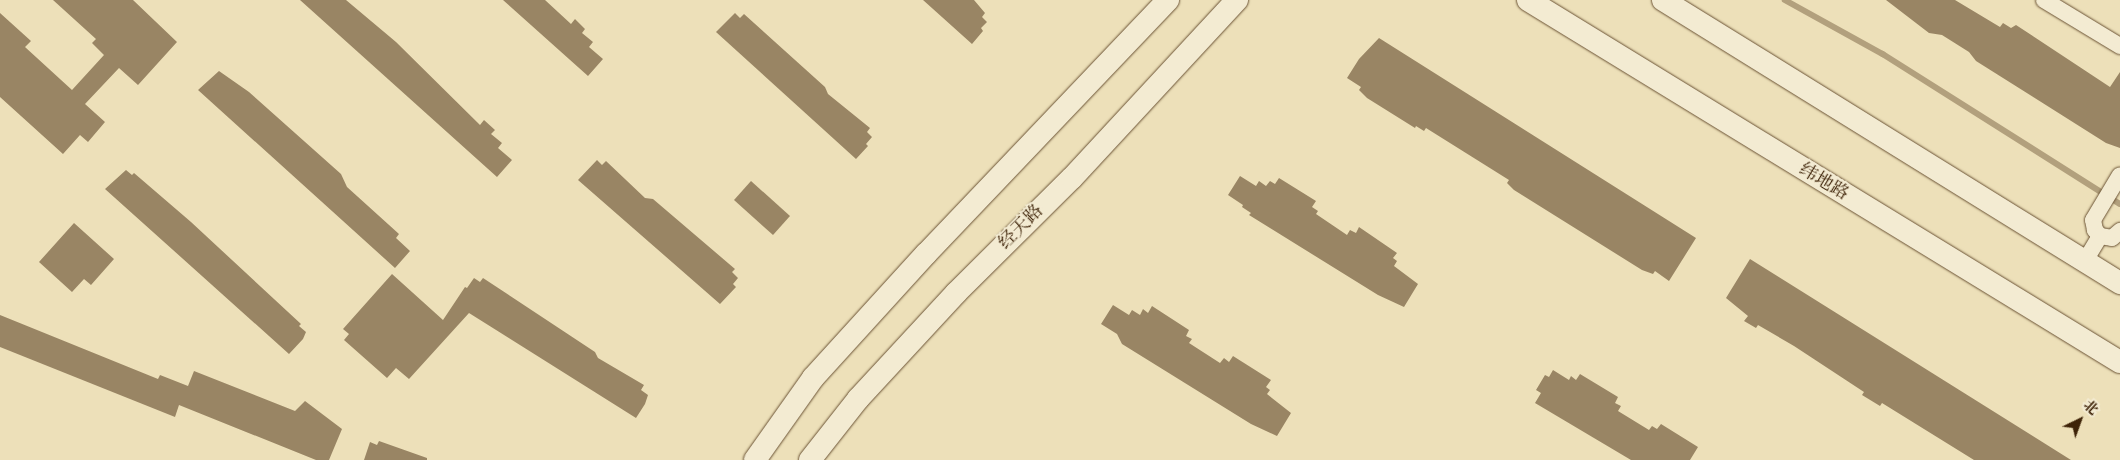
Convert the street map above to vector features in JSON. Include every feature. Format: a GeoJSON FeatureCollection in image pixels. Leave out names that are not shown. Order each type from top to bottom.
{"type":"FeatureCollection","features":[{"type":"Feature","properties":{"kind":"main road"},"geometry":{"type":"LineString","coordinates":[[755,460],[813,378],[926,254],[1168,0]]}},
{"type":"Feature","properties":{"kind":"main road","name":"经天路"},"geometry":{"type":"LineString","coordinates":[[810,460],[858,399],[956,293],[1072,178],[1237,0]]}},
{"type":"Feature","properties":{"kind":"main road","name":"纬地路"},"geometry":{"type":"LineString","coordinates":[[1528,0],[2120,362]]}},
{"type":"Feature","properties":{"kind":"main road"},"geometry":{"type":"LineString","coordinates":[[1663,0],[2120,283]]}},
{"type":"Feature","properties":{"kind":"street"},"geometry":{"type":"LineString","coordinates":[[2044,0],[2120,46]]}},
{"type":"Feature","properties":{"kind":"street"},"geometry":{"type":"LineString","coordinates":[[2120,175],[2093,220],[2095,230],[2100,236],[2112,238],[2120,231]]}},
{"type":"Feature","properties":{"kind":"street"},"geometry":{"type":"LineString","coordinates":[[2085,261],[2100,236]]}},
{"type":"Feature","properties":{"kind":"building"},"geometry":{"type":"Polygon","coordinates":[[[53,0],[133,0],[177,42],[138,85],[119,68],[85,104],[105,122],[88,142],[80,135],[63,154],[0,97],[0,13],[31,41],[25,47],[72,90],[104,55],[92,43],[96,39],[53,0]]]}},
{"type":"Feature","properties":{"kind":"building"},"geometry":{"type":"Polygon","coordinates":[[[300,0],[346,0],[396,42],[480,125],[484,120],[495,130],[491,134],[502,143],[498,148],[512,160],[497,177],[300,0]]]}},
{"type":"Feature","properties":{"kind":"building"},"geometry":{"type":"Polygon","coordinates":[[[503,0],[545,0],[571,24],[575,19],[585,29],[582,33],[593,42],[589,47],[603,59],[588,76],[503,0]]]}},
{"type":"Feature","properties":{"kind":"building"},"geometry":{"type":"Polygon","coordinates":[[[923,0],[974,0],[985,13],[982,17],[987,22],[981,28],[983,31],[972,44],[923,0]]]}},
{"type":"Feature","properties":{"kind":"building"},"geometry":{"type":"Polygon","coordinates":[[[1886,0],[1955,0],[2000,27],[2003,23],[2011,28],[2016,25],[2110,87],[2120,72],[2120,148],[2106,143],[1976,61],[1969,52],[1942,35],[1929,33],[1886,0]]]}},
{"type":"Feature","properties":{"kind":"building"},"geometry":{"type":"Polygon","coordinates":[[[735,13],[740,18],[744,14],[825,87],[828,94],[870,128],[867,132],[872,137],[866,144],[868,146],[856,159],[716,32],[735,13]]]}},
{"type":"Feature","properties":{"kind":"building"},"geometry":{"type":"Polygon","coordinates":[[[1379,38],[1696,238],[1669,281],[1655,271],[1653,274],[1642,270],[1514,190],[1507,183],[1509,180],[1426,128],[1424,131],[1416,126],[1415,128],[1367,98],[1359,90],[1361,87],[1347,78],[1359,59],[1379,38]]]}},
{"type":"Feature","properties":{"kind":"building"},"geometry":{"type":"Polygon","coordinates":[[[219,71],[249,92],[341,174],[347,187],[399,234],[396,238],[410,251],[395,268],[198,90],[219,71]]]}},
{"type":"Feature","properties":{"kind":"building"},"geometry":{"type":"Polygon","coordinates":[[[597,160],[602,165],[606,161],[645,198],[653,199],[735,269],[732,272],[738,278],[733,284],[736,287],[720,304],[578,180],[597,160]]]}},
{"type":"Feature","properties":{"kind":"building"},"geometry":{"type":"Polygon","coordinates":[[[126,170],[132,175],[134,173],[191,222],[301,324],[299,326],[306,332],[303,339],[289,354],[105,189],[126,170]]]}},
{"type":"Feature","properties":{"kind":"building"},"geometry":{"type":"Polygon","coordinates":[[[1240,176],[1256,186],[1259,181],[1266,186],[1270,181],[1275,184],[1279,178],[1316,201],[1312,207],[1318,211],[1316,214],[1347,235],[1350,230],[1356,233],[1359,227],[1397,253],[1393,258],[1397,261],[1394,266],[1418,284],[1404,307],[1378,295],[1249,215],[1251,213],[1242,207],[1243,205],[1228,195],[1240,176]]]}},
{"type":"Feature","properties":{"kind":"building"},"geometry":{"type":"Polygon","coordinates":[[[751,181],[790,216],[773,235],[734,200],[751,181]]]}},
{"type":"Feature","properties":{"kind":"building"},"geometry":{"type":"Polygon","coordinates":[[[74,223],[114,259],[91,285],[84,279],[72,292],[39,262],[74,223]]]}},
{"type":"Feature","properties":{"kind":"building"},"geometry":{"type":"Polygon","coordinates":[[[1750,259],[2071,460],[1974,460],[1882,403],[1880,406],[1862,395],[1864,392],[1794,346],[1758,325],[1756,328],[1744,321],[1748,316],[1726,298],[1750,259]]]}},
{"type":"Feature","properties":{"kind":"building"},"geometry":{"type":"Polygon","coordinates":[[[392,274],[443,320],[465,287],[467,288],[474,278],[480,282],[483,278],[595,352],[598,358],[644,385],[641,390],[648,395],[645,404],[636,418],[469,313],[409,379],[396,368],[387,378],[344,340],[349,334],[343,329],[392,274]]]}},
{"type":"Feature","properties":{"kind":"building"},"geometry":{"type":"Polygon","coordinates":[[[1113,305],[1129,315],[1132,310],[1140,315],[1143,309],[1148,313],[1152,306],[1189,330],[1186,336],[1192,339],[1189,343],[1220,363],[1224,358],[1229,362],[1233,356],[1271,380],[1266,387],[1270,390],[1267,394],[1291,413],[1277,436],[1251,424],[1122,344],[1117,334],[1101,324],[1113,305]]]}},
{"type":"Feature","properties":{"kind":"building"},"geometry":{"type":"Polygon","coordinates":[[[0,315],[158,379],[160,375],[188,386],[194,371],[295,411],[305,401],[342,429],[329,460],[316,460],[179,405],[175,417],[0,347],[0,315]]]}},
{"type":"Feature","properties":{"kind":"building"},"geometry":{"type":"Polygon","coordinates":[[[1553,370],[1569,380],[1571,376],[1576,380],[1580,374],[1618,397],[1615,403],[1621,406],[1618,411],[1649,430],[1652,426],[1657,429],[1661,424],[1698,447],[1690,460],[1631,460],[1535,403],[1541,393],[1536,390],[1545,375],[1549,377],[1553,370]]]}},
{"type":"Feature","properties":{"kind":"building"},"geometry":{"type":"Polygon","coordinates":[[[379,441],[427,458],[427,460],[364,460],[370,442],[377,445],[379,441]]]}},
{"type":"Feature","properties":{"kind":"waterway"},"geometry":{"type":"LineString","coordinates":[[1785,0],[1883,54],[2120,204]]}}]}
